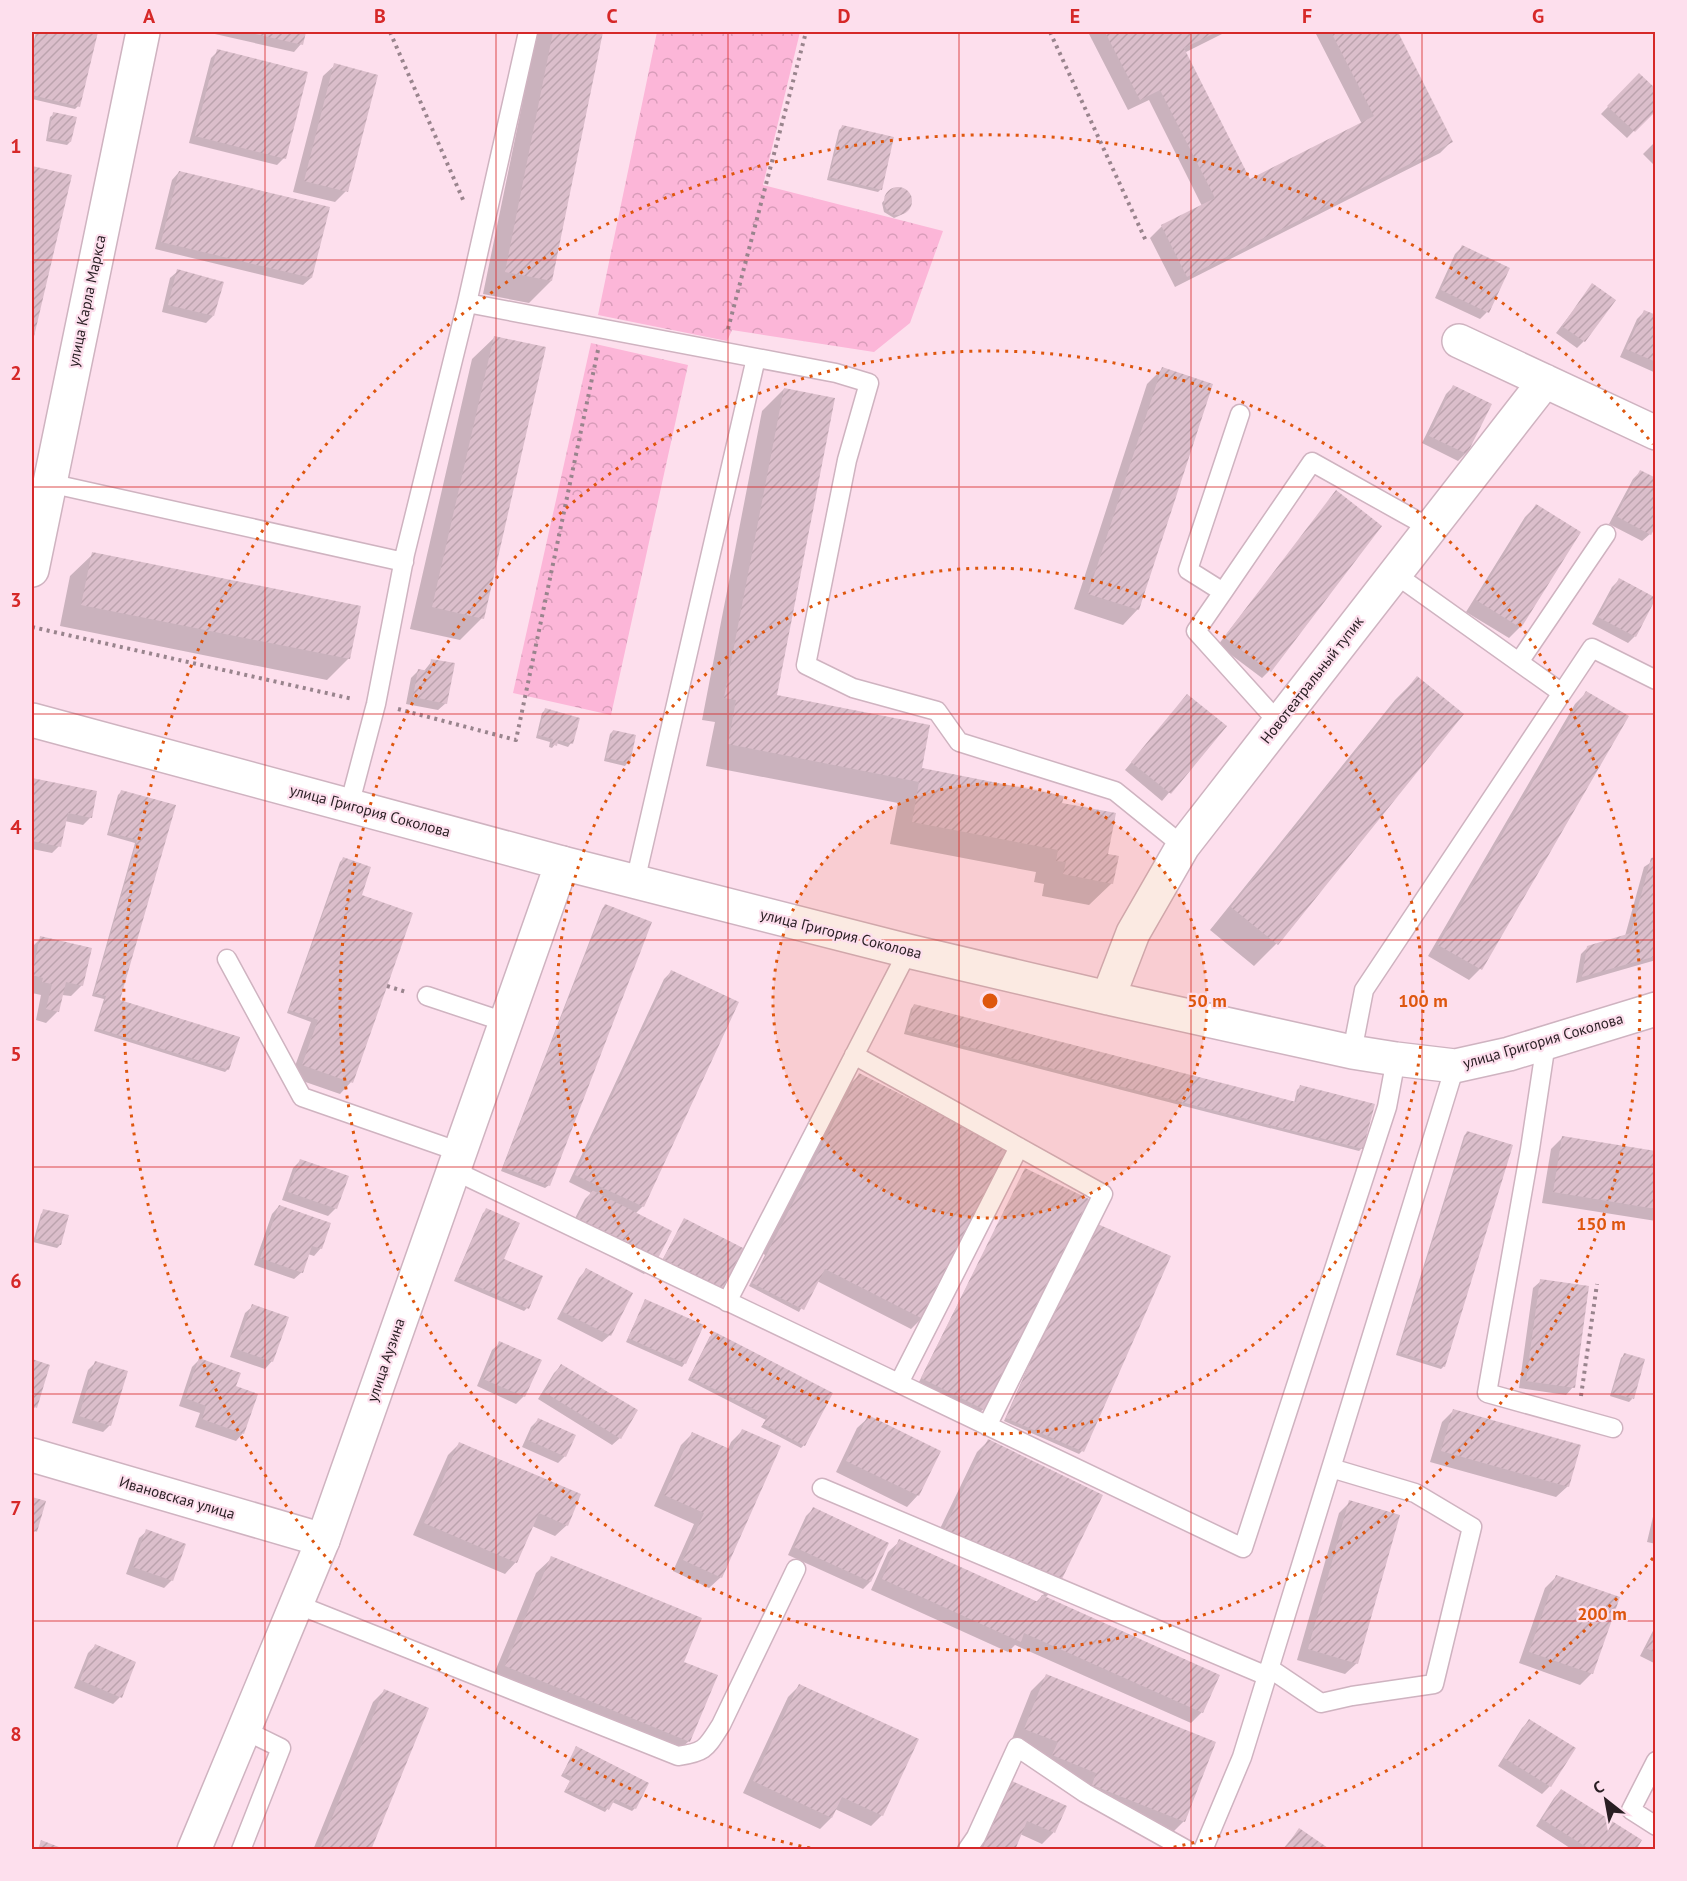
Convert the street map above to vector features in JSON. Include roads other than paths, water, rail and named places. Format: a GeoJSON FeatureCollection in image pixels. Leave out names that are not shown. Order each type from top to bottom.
{"type":"FeatureCollection","features":[{"type":"Feature","properties":{"kind":"street","name":"улица Карла Маркса"},"geometry":{"type":"LineString","coordinates":[[32,570],[143,32]]}},
{"type":"Feature","properties":{"kind":"street"},"geometry":{"type":"LineString","coordinates":[[1459,341],[1656,433]]}},
{"type":"Feature","properties":{"kind":"street","name":"Новотеатральный тупик"},"geometry":{"type":"LineString","coordinates":[[1107,998],[1133,933],[1183,846],[1545,381]]}},
{"type":"Feature","properties":{"kind":"street","name":"улица Григория Соколова"},"geometry":{"type":"LineString","coordinates":[[32,720],[562,863],[908,951],[1352,1052],[1455,1066],[1509,1054],[1656,1009]]}},
{"type":"Feature","properties":{"kind":"street","name":"улица Аузина"},"geometry":{"type":"LineString","coordinates":[[194,1850],[322,1540],[562,863]]}},
{"type":"Feature","properties":{"kind":"street","name":"Ивановская улица"},"geometry":{"type":"LineString","coordinates":[[32,1455],[322,1540]]}},
{"type":"Feature","properties":{"kind":"lane"},"geometry":{"type":"LineString","coordinates":[[349,806],[376,704],[404,562],[467,303],[528,32]]}},
{"type":"Feature","properties":{"kind":"lane"},"geometry":{"type":"LineString","coordinates":[[467,303],[836,373],[869,383],[847,460],[806,664],[853,688],[937,711],[959,742],[1115,791],[1183,846]]}},
{"type":"Feature","properties":{"kind":"lane"},"geometry":{"type":"LineString","coordinates":[[635,882],[756,358]]}},
{"type":"Feature","properties":{"kind":"lane"},"geometry":{"type":"LineString","coordinates":[[1223,592],[1188,570],[1240,414]]}},
{"type":"Feature","properties":{"kind":"lane"},"geometry":{"type":"LineString","coordinates":[[1279,723],[1196,631],[1312,462],[1430,528]]}},
{"type":"Feature","properties":{"kind":"lane"},"geometry":{"type":"LineString","coordinates":[[49,483],[404,562]]}},
{"type":"Feature","properties":{"kind":"lane"},"geometry":{"type":"LineString","coordinates":[[1519,662],[1606,534]]}},
{"type":"Feature","properties":{"kind":"lane"},"geometry":{"type":"LineString","coordinates":[[1395,574],[1562,693]]}},
{"type":"Feature","properties":{"kind":"lane"},"geometry":{"type":"LineString","coordinates":[[1352,1052],[1364,990],[1592,648],[1656,680]]}},
{"type":"Feature","properties":{"kind":"lane"},"geometry":{"type":"LineString","coordinates":[[727,1302],[908,951]]}},
{"type":"Feature","properties":{"kind":"lane"},"geometry":{"type":"LineString","coordinates":[[227,959],[302,1097],[456,1161],[727,1302],[1243,1548],[1387,1107],[1396,1059]]}},
{"type":"Feature","properties":{"kind":"lane"},"geometry":{"type":"LineString","coordinates":[[418,994],[506,1022]]}},
{"type":"Feature","properties":{"kind":"lane"},"geometry":{"type":"LineString","coordinates":[[1546,1043],[1530,1149],[1487,1393],[1613,1428]]}},
{"type":"Feature","properties":{"kind":"lane"},"geometry":{"type":"LineString","coordinates":[[854,1055],[1103,1194],[987,1426]]}},
{"type":"Feature","properties":{"kind":"lane"},"geometry":{"type":"LineString","coordinates":[[1203,1850],[1242,1757],[1455,1066]]}},
{"type":"Feature","properties":{"kind":"lane"},"geometry":{"type":"LineString","coordinates":[[899,1383],[1019,1147]]}},
{"type":"Feature","properties":{"kind":"lane"},"geometry":{"type":"LineString","coordinates":[[822,1488],[1268,1672],[1321,1703],[1434,1684],[1472,1527],[1415,1493],[1331,1468]]}},
{"type":"Feature","properties":{"kind":"lane"},"geometry":{"type":"LineString","coordinates":[[296,1604],[678,1756],[696,1754],[707,1748],[721,1725],[796,1569]]}},
{"type":"Feature","properties":{"kind":"lane"},"geometry":{"type":"LineString","coordinates":[[241,1850],[281,1748],[243,1730]]}},
{"type":"Feature","properties":{"kind":"lane"},"geometry":{"type":"LineString","coordinates":[[967,1850],[976,1837],[1017,1747],[1085,1793],[1187,1850]]}},
{"type":"Feature","properties":{"kind":"lane"},"geometry":{"type":"LineString","coordinates":[[1656,1761],[1631,1810],[1656,1826]]}}]}
